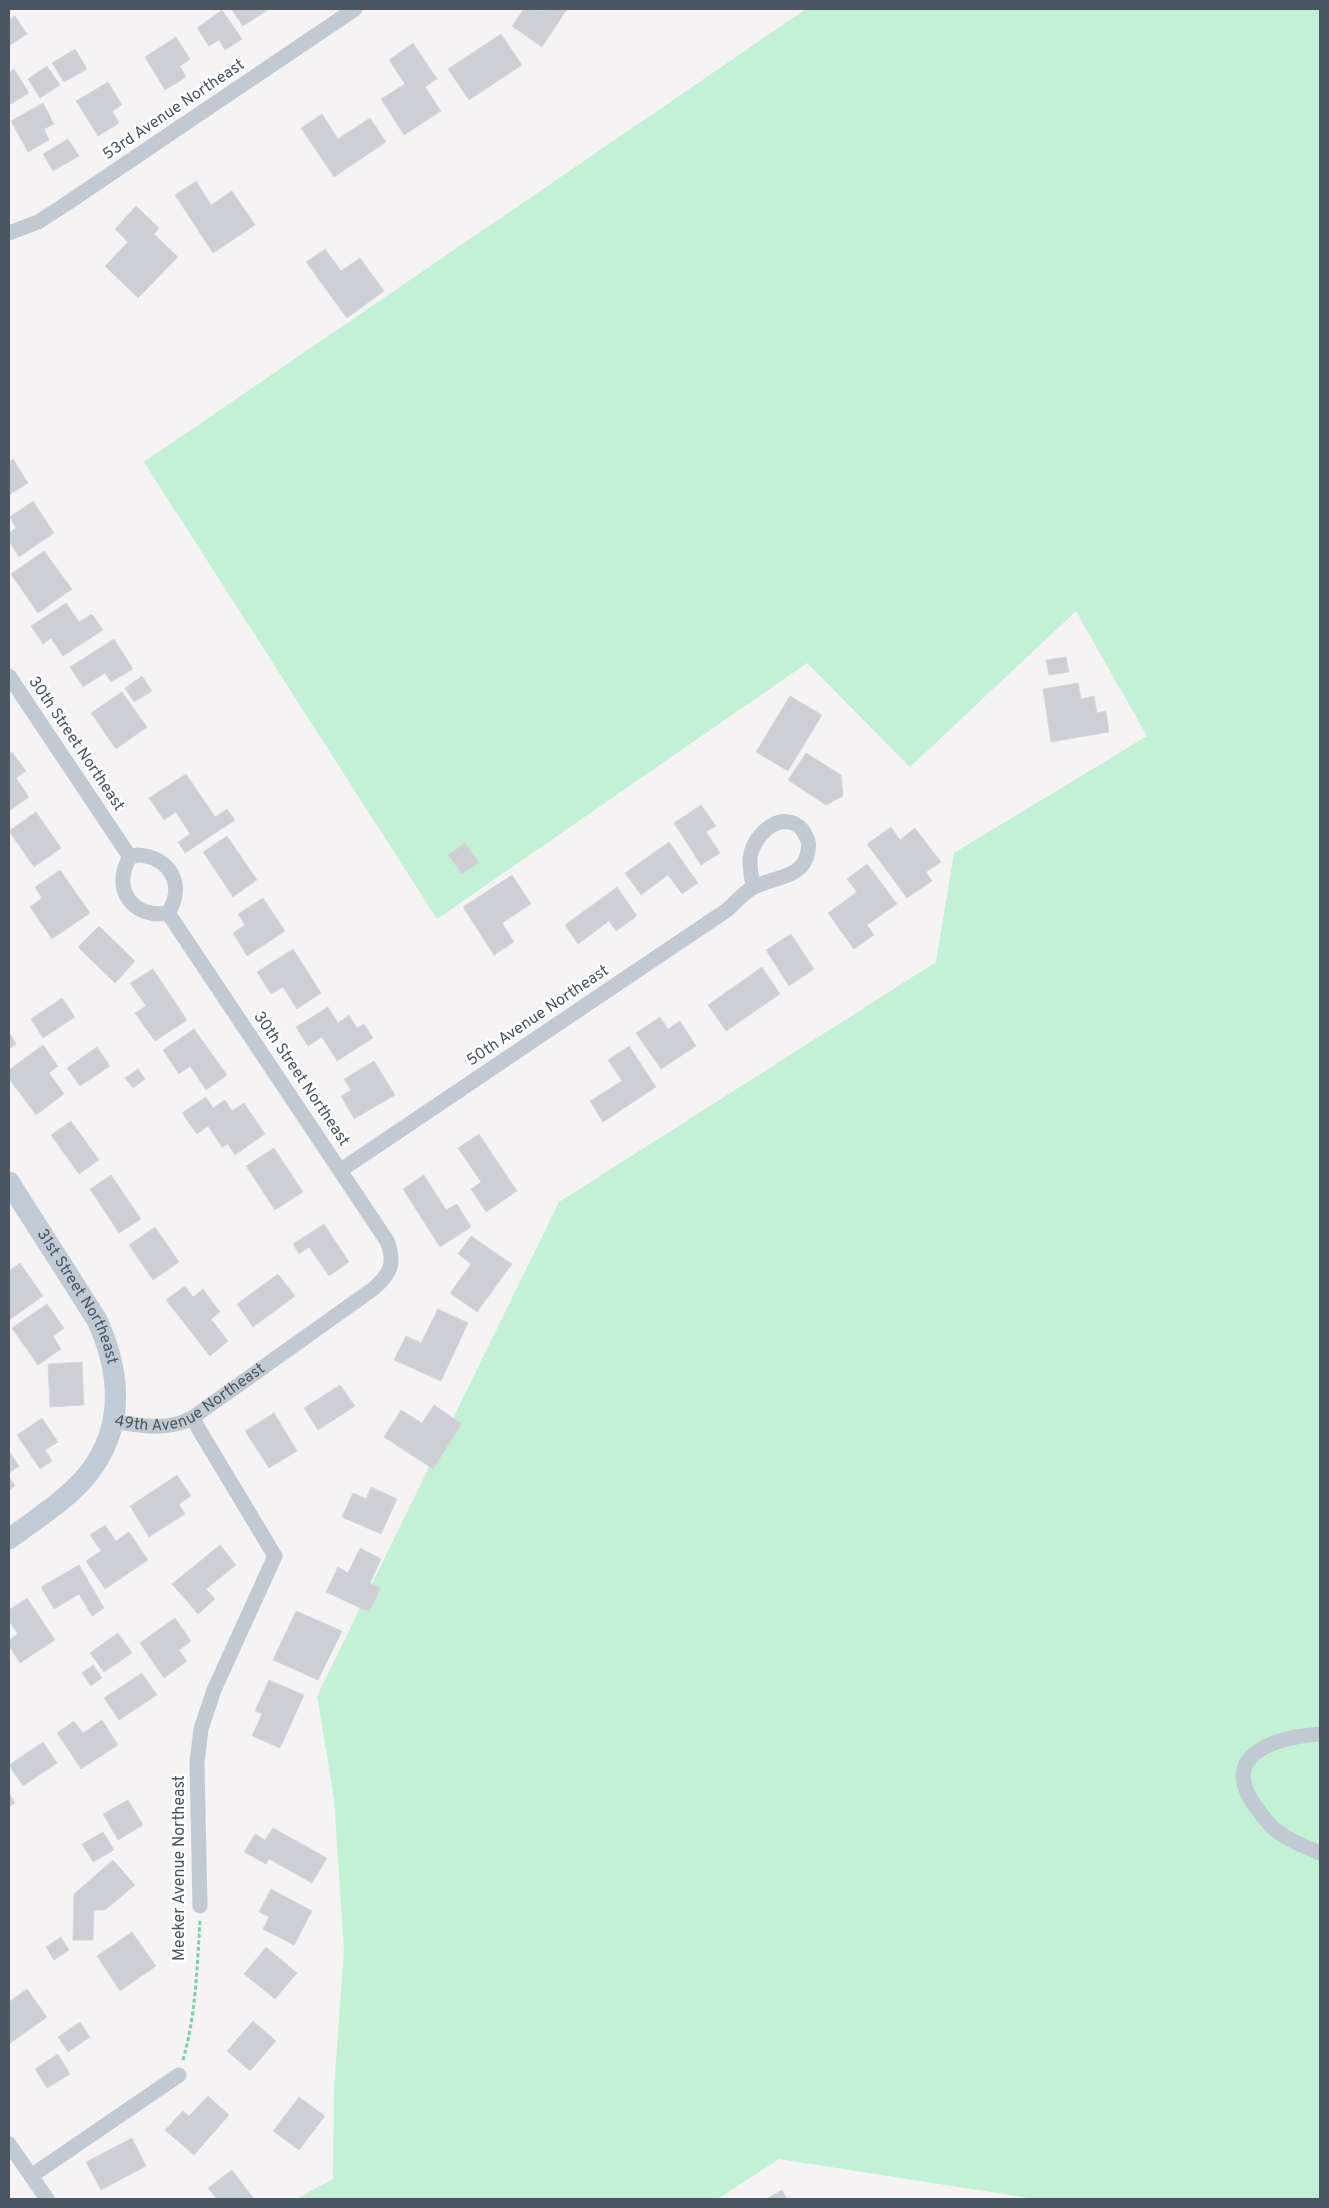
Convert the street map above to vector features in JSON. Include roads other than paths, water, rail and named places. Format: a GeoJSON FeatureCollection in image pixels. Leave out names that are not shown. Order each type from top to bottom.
{"type":"FeatureCollection","features":[{"type":"Feature","properties":{"kind":"street","name":"53rd Avenue Northeast"},"geometry":{"type":"LineString","coordinates":[[9,233],[38,222],[63,206],[355,9]]}},
{"type":"Feature","properties":{"kind":"street","name":"30th Street Northeast"},"geometry":{"type":"LineString","coordinates":[[9,676],[130,857]]}},
{"type":"Feature","properties":{"kind":"street","name":"50th Avenue Northeast"},"geometry":{"type":"LineString","coordinates":[[341,1170],[727,910],[753,887],[789,876],[800,867],[807,855],[809,841],[802,828],[789,822],[777,823],[765,829],[756,841],[750,854],[753,887]]}},
{"type":"Feature","properties":{"kind":"street"},"geometry":{"type":"LineString","coordinates":[[138,855],[153,858],[160,861],[171,873],[176,889],[172,906],[168,913],[150,914],[128,898],[124,890],[123,873],[130,857],[138,855]]}},
{"type":"Feature","properties":{"kind":"street","name":"30th Street Northeast"},"geometry":{"type":"LineString","coordinates":[[168,913],[387,1241],[392,1256],[391,1269]]}},
{"type":"Feature","properties":{"kind":"street","name":"31st Street Northeast"},"geometry":{"type":"LineString","coordinates":[[9,1182],[97,1320],[108,1344],[116,1382],[114,1421]]}},
{"type":"Feature","properties":{"kind":"street","name":"49th Avenue Northeast"},"geometry":{"type":"LineString","coordinates":[[9,1539],[82,1480],[104,1448],[114,1421],[138,1426],[164,1426],[183,1423],[373,1289],[383,1281],[391,1269]]}},
{"type":"Feature","properties":{"kind":"street","name":"Meeker Avenue Northeast"},"geometry":{"type":"LineString","coordinates":[[192,1418],[275,1556],[214,1690],[201,1729],[197,1762],[200,1906]]}},
{"type":"Feature","properties":{"kind":"street"},"geometry":{"type":"LineString","coordinates":[[1320,1734],[1284,1740],[1259,1750],[1248,1758],[1243,1774],[1245,1787],[1251,1800],[1272,1827],[1320,1853]]}},
{"type":"Feature","properties":{"kind":"street"},"geometry":{"type":"LineString","coordinates":[[32,2176],[179,2075]]}},
{"type":"Feature","properties":{"kind":"street"},"geometry":{"type":"LineString","coordinates":[[9,2144],[47,2199]]}}]}
